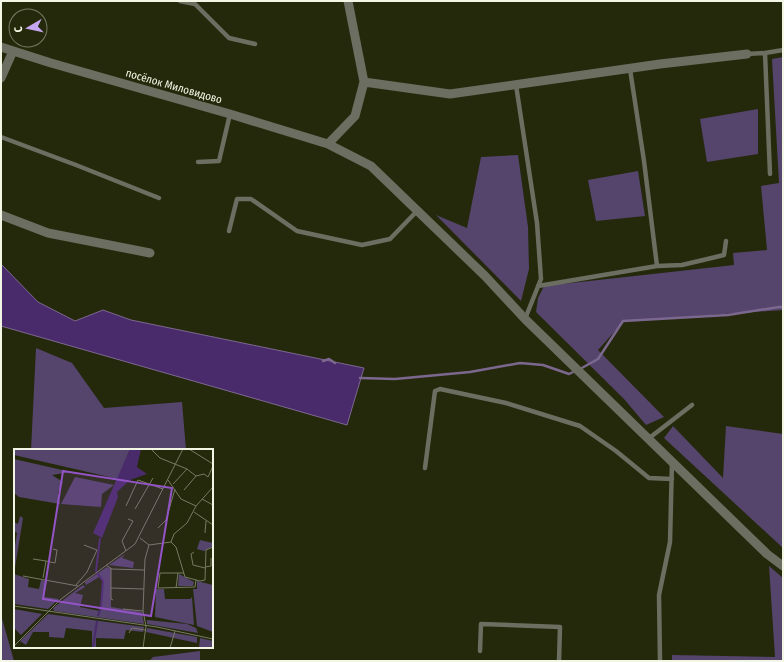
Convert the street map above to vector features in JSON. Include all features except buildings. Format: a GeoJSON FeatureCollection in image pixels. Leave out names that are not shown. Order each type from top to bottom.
{"type":"FeatureCollection","features":[{"type":"Feature","properties":{"kind":"street"},"geometry":{"type":"LineString","coordinates":[[328,144],[355,116],[364,82],[348,1]]}},
{"type":"Feature","properties":{"kind":"street","name":"посёлок Миловидово"},"geometry":{"type":"LineString","coordinates":[[1,47],[328,144],[371,166],[486,276],[525,319],[648,439],[767,554],[783,566]]}},
{"type":"Feature","properties":{"kind":"street"},"geometry":{"type":"LineString","coordinates":[[1,78],[12,51]]}},
{"type":"Feature","properties":{"kind":"street"},"geometry":{"type":"LineString","coordinates":[[364,82],[450,94],[660,64],[747,54]]}},
{"type":"Feature","properties":{"kind":"street"},"geometry":{"type":"LineString","coordinates":[[1,215],[48,233],[150,253]]}},
{"type":"Feature","properties":{"kind":"lane"},"geometry":{"type":"LineString","coordinates":[[180,1],[195,4],[229,38],[255,44]]}},
{"type":"Feature","properties":{"kind":"lane"},"geometry":{"type":"LineString","coordinates":[[747,54],[783,50]]}},
{"type":"Feature","properties":{"kind":"lane"},"geometry":{"type":"LineString","coordinates":[[765,53],[770,174]]}},
{"type":"Feature","properties":{"kind":"lane"},"geometry":{"type":"LineString","coordinates":[[630,69],[644,161],[657,266]]}},
{"type":"Feature","properties":{"kind":"lane"},"geometry":{"type":"LineString","coordinates":[[516,85],[537,223],[541,279],[525,319]]}},
{"type":"Feature","properties":{"kind":"lane"},"geometry":{"type":"LineString","coordinates":[[198,162],[218,161],[230,114]]}},
{"type":"Feature","properties":{"kind":"lane"},"geometry":{"type":"LineString","coordinates":[[1,137],[159,198]]}},
{"type":"Feature","properties":{"kind":"lane"},"geometry":{"type":"LineString","coordinates":[[229,232],[237,199],[251,199],[298,231],[362,245],[390,238],[417,211]]}},
{"type":"Feature","properties":{"kind":"lane"},"geometry":{"type":"LineString","coordinates":[[538,286],[657,266],[682,265],[724,255],[726,241]]}},
{"type":"Feature","properties":{"kind":"lane"},"geometry":{"type":"LineString","coordinates":[[425,468],[435,391],[440,389],[506,403],[580,426],[616,451],[649,478],[672,479]]}},
{"type":"Feature","properties":{"kind":"lane"},"geometry":{"type":"LineString","coordinates":[[648,439],[692,405]]}},
{"type":"Feature","properties":{"kind":"lane"},"geometry":{"type":"LineString","coordinates":[[660,661],[658,595],[670,542],[672,462]]}},
{"type":"Feature","properties":{"kind":"lane"},"geometry":{"type":"LineString","coordinates":[[480,651],[481,624],[560,627],[559,661]]}},
{"type":"Feature","properties":{"kind":"shaded area"},"geometry":{"type":"Polygon","coordinates":[[[783,57],[783,310],[624,321],[598,350],[664,417],[646,425],[624,399],[536,312],[538,298],[544,286],[734,265],[733,253],[767,250],[761,186],[779,183],[772,59],[783,57]]]}},
{"type":"Feature","properties":{"kind":"shaded area"},"geometry":{"type":"Polygon","coordinates":[[[758,109],[758,154],[707,162],[700,119],[758,109]]]}},
{"type":"Feature","properties":{"kind":"shaded area"},"geometry":{"type":"Polygon","coordinates":[[[518,155],[528,227],[529,269],[521,301],[436,215],[467,228],[481,157],[518,155]]]}},
{"type":"Feature","properties":{"kind":"shaded area"},"geometry":{"type":"Polygon","coordinates":[[[638,171],[645,216],[596,221],[588,180],[638,171]]]}},
{"type":"Feature","properties":{"kind":"shaded area"},"geometry":{"type":"Polygon","coordinates":[[[1,264],[38,302],[75,321],[103,310],[131,320],[364,368],[347,425],[1,326],[1,264]]]}},
{"type":"Feature","properties":{"kind":"shaded area"},"geometry":{"type":"Polygon","coordinates":[[[36,348],[72,363],[104,408],[182,402],[186,449],[31,449],[36,348]]]}},
{"type":"Feature","properties":{"kind":"shaded area"},"geometry":{"type":"Polygon","coordinates":[[[673,426],[723,478],[726,426],[783,434],[783,548],[664,438],[673,426]]]}},
{"type":"Feature","properties":{"kind":"shaded area"},"geometry":{"type":"Polygon","coordinates":[[[769,566],[783,578],[783,661],[672,661],[672,655],[775,657],[769,566]]]}},
{"type":"Feature","properties":{"kind":"shaded area"},"geometry":{"type":"Polygon","coordinates":[[[1,615],[14,661],[1,661],[1,615]]]}},
{"type":"Feature","properties":{"kind":"shaded area"},"geometry":{"type":"Polygon","coordinates":[[[200,651],[200,661],[149,661],[153,657],[200,651]]]}},
{"type":"Feature","properties":{"kind":"waterway"},"geometry":{"type":"LineString","coordinates":[[580,369],[598,359],[623,321],[728,315],[783,307]]}},
{"type":"Feature","properties":{"kind":"waterway"},"geometry":{"type":"LineString","coordinates":[[323,361],[329,359],[335,363]]}},
{"type":"Feature","properties":{"kind":"waterway"},"geometry":{"type":"LineString","coordinates":[[360,378],[395,379],[470,372],[520,363],[543,365],[569,374],[575,371]]}}]}
